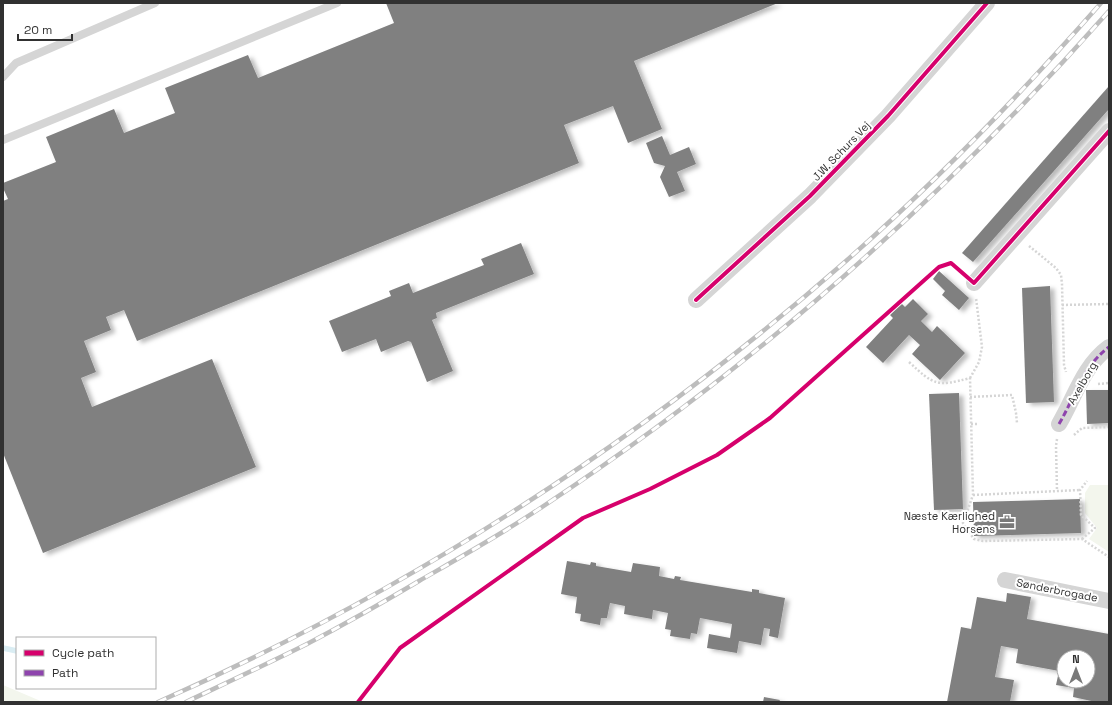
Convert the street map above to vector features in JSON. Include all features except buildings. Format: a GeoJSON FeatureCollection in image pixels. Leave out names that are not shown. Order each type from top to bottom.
{"type":"FeatureCollection","features":[{"type":"Feature","properties":{"kind":"street","name":"J.W. Schurs Vej"},"geometry":{"type":"LineString","coordinates":[[696,300],[810,196],[888,116],[987,3]]}},
{"type":"Feature","properties":{"kind":"street"},"geometry":{"type":"LineString","coordinates":[[974,283],[1109,131]]}},
{"type":"Feature","properties":{"kind":"street","name":"Axelborg"},"geometry":{"type":"LineString","coordinates":[[1059,424],[1092,362],[1109,346]]}},
{"type":"Feature","properties":{"kind":"street","name":"Sønderbrogade"},"geometry":{"type":"LineString","coordinates":[[1004,580],[1109,601]]}},
{"type":"Feature","properties":{"kind":"lane"},"geometry":{"type":"LineString","coordinates":[[3,77],[16,63],[155,3]]}},
{"type":"Feature","properties":{"kind":"lane"},"geometry":{"type":"LineString","coordinates":[[3,140],[337,3]]}},
{"type":"Feature","properties":{"kind":"path"},"geometry":{"type":"LineString","coordinates":[[1016,235],[1056,268],[1061,275],[1064,365],[1066,372],[1081,381]]}},
{"type":"Feature","properties":{"kind":"path"},"geometry":{"type":"LineString","coordinates":[[974,283],[982,347],[979,362],[970,378],[972,495],[967,512],[961,520],[974,539],[983,541],[1082,539],[1109,557]]}},
{"type":"Feature","properties":{"kind":"path"},"geometry":{"type":"LineString","coordinates":[[1062,305],[1109,304]]}},
{"type":"Feature","properties":{"kind":"path"},"geometry":{"type":"LineString","coordinates":[[909,362],[926,378],[935,383],[948,383],[970,378]]}},
{"type":"Feature","properties":{"kind":"path"},"geometry":{"type":"LineString","coordinates":[[970,396],[1012,395],[1017,423]]}},
{"type":"Feature","properties":{"kind":"path"},"geometry":{"type":"LineString","coordinates":[[971,424],[977,424]]}},
{"type":"Feature","properties":{"kind":"path"},"geometry":{"type":"LineString","coordinates":[[1057,491],[1056,446],[1059,424]]}},
{"type":"Feature","properties":{"kind":"path"},"geometry":{"type":"LineString","coordinates":[[1074,435],[1082,428],[1109,427]]}},
{"type":"Feature","properties":{"kind":"path"},"geometry":{"type":"LineString","coordinates":[[1082,539],[1094,528],[1081,515],[1080,490],[1087,482]]}},
{"type":"Feature","properties":{"kind":"path"},"geometry":{"type":"LineString","coordinates":[[972,495],[1080,490]]}},
{"type":"Feature","properties":{"kind":"shaded area"},"geometry":{"type":"Polygon","coordinates":[[[1090,485],[1109,485],[1109,552],[1089,539],[1097,528],[1085,513],[1085,493],[1090,485]]]}},
{"type":"Feature","properties":{"kind":"shaded area"},"geometry":{"type":"Polygon","coordinates":[[[3,685],[43,702],[3,702],[3,685]]]}},
{"type":"Feature","properties":{"kind":"waterway"},"geometry":{"type":"LineString","coordinates":[[3,648],[16,651]]}},
{"type":"Feature","properties":{"kind":"railway"},"geometry":{"type":"LineString","coordinates":[[158,702],[251,659],[342,612],[431,562],[519,508],[604,451],[687,390],[768,327],[880,231],[978,136],[1101,3]]}},
{"type":"Feature","properties":{"kind":"railway"},"geometry":{"type":"LineString","coordinates":[[186,702],[307,644],[479,546],[539,509],[694,399],[768,340],[840,279],[911,215],[979,149],[1045,81],[1109,11]]}},
{"type":"Feature","properties":{"kind":"marked path"},"geometry":{"type":"LineString","coordinates":[[1059,424],[1080,382],[1092,363],[1109,347]]}},
{"type":"Feature","properties":{"kind":"cycle path"},"geometry":{"type":"LineString","coordinates":[[696,300],[810,196],[888,116],[987,3]]}},
{"type":"Feature","properties":{"kind":"cycle path"},"geometry":{"type":"LineString","coordinates":[[358,702],[400,648],[583,518],[650,489],[717,455],[770,418],[939,267],[951,263],[974,283],[1109,131]]}},
{"type":"Feature","properties":{"kind":"place","name":"Næste Kærlighed Horsens"},"geometry":{"type":"Point","coordinates":[1007,522]}}]}
